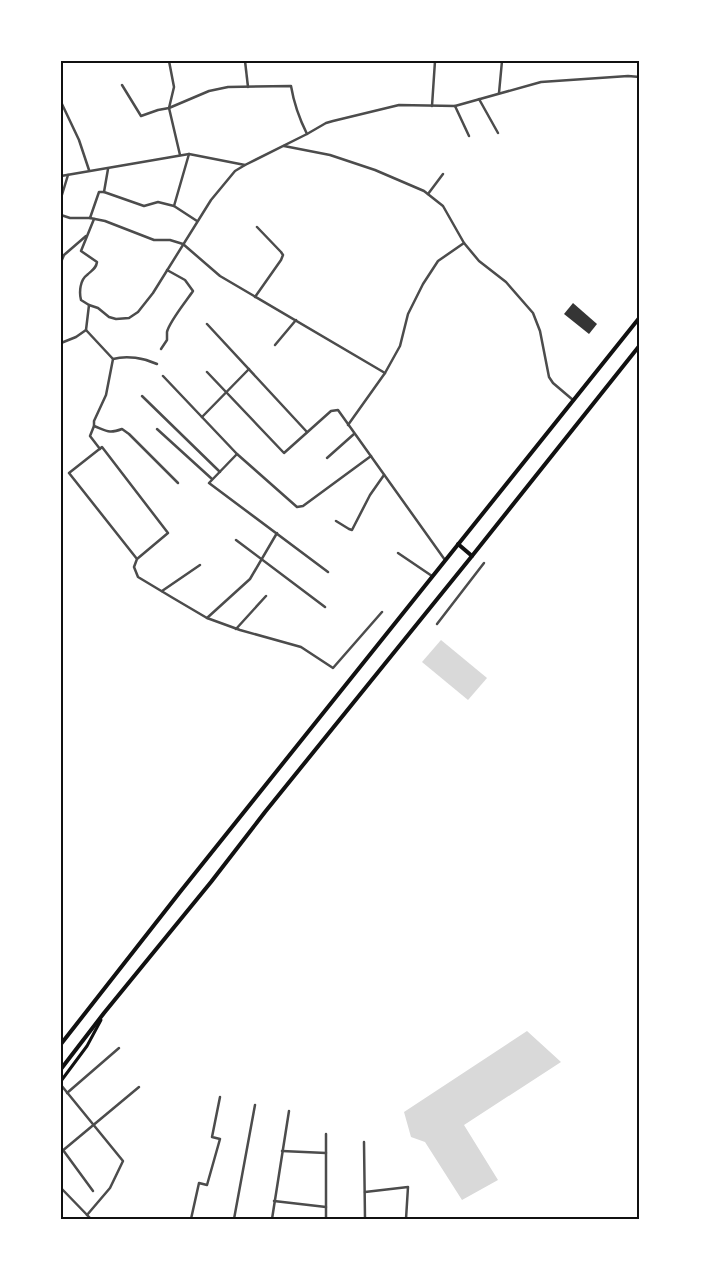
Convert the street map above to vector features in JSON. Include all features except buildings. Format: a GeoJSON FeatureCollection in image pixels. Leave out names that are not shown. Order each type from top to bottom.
{"type":"FeatureCollection","features":[{"type":"Feature","properties":{"kind":"highway"},"geometry":{"type":"LineString","coordinates":[[61,1044],[180,892],[640,317]]}},
{"type":"Feature","properties":{"kind":"highway"},"geometry":{"type":"LineString","coordinates":[[61,1068],[640,345]]}},
{"type":"Feature","properties":{"kind":"highway"},"geometry":{"type":"LineString","coordinates":[[458,544],[472,556]]}},
{"type":"Feature","properties":{"kind":"main road"},"geometry":{"type":"LineString","coordinates":[[61,1081],[87,1046],[104,1013]]}},
{"type":"Feature","properties":{"kind":"street"},"geometry":{"type":"LineString","coordinates":[[169,61],[174,87],[169,108],[181,156]]}},
{"type":"Feature","properties":{"kind":"street"},"geometry":{"type":"LineString","coordinates":[[245,61],[248,87]]}},
{"type":"Feature","properties":{"kind":"street"},"geometry":{"type":"LineString","coordinates":[[432,106],[435,61]]}},
{"type":"Feature","properties":{"kind":"street"},"geometry":{"type":"LineString","coordinates":[[499,93],[502,61]]}},
{"type":"Feature","properties":{"kind":"street"},"geometry":{"type":"LineString","coordinates":[[197,221],[174,206],[158,202],[144,206],[99,192],[81,251],[97,262],[97,265],[94,270],[83,278],[81,300],[98,308],[109,317],[122,320],[138,312],[153,293],[197,221],[227,179],[245,165],[326,123],[406,104],[455,106],[542,82],[619,77],[640,78]]}},
{"type":"Feature","properties":{"kind":"street"},"geometry":{"type":"LineString","coordinates":[[122,85],[141,116],[169,108],[209,91],[228,87],[292,86],[298,116],[307,134]]}},
{"type":"Feature","properties":{"kind":"street"},"geometry":{"type":"LineString","coordinates":[[478,99],[498,133]]}},
{"type":"Feature","properties":{"kind":"street"},"geometry":{"type":"LineString","coordinates":[[61,102],[89,171]]}},
{"type":"Feature","properties":{"kind":"street"},"geometry":{"type":"LineString","coordinates":[[455,106],[469,136]]}},
{"type":"Feature","properties":{"kind":"street"},"geometry":{"type":"LineString","coordinates":[[282,146],[330,155],[375,170],[424,191],[443,206],[464,243],[479,261],[506,282],[533,313],[540,330],[549,377],[553,383],[573,400]]}},
{"type":"Feature","properties":{"kind":"street"},"geometry":{"type":"LineString","coordinates":[[174,206],[189,154]]}},
{"type":"Feature","properties":{"kind":"street"},"geometry":{"type":"LineString","coordinates":[[61,176],[189,154],[245,165]]}},
{"type":"Feature","properties":{"kind":"street"},"geometry":{"type":"LineString","coordinates":[[104,192],[108,168]]}},
{"type":"Feature","properties":{"kind":"street"},"geometry":{"type":"LineString","coordinates":[[61,198],[68,174]]}},
{"type":"Feature","properties":{"kind":"street"},"geometry":{"type":"LineString","coordinates":[[428,194],[443,174]]}},
{"type":"Feature","properties":{"kind":"street"},"geometry":{"type":"LineString","coordinates":[[61,215],[70,218],[92,218],[105,221],[154,240],[170,240],[183,244],[220,276],[385,373]]}},
{"type":"Feature","properties":{"kind":"street"},"geometry":{"type":"LineString","coordinates":[[255,297],[283,255],[257,227]]}},
{"type":"Feature","properties":{"kind":"street"},"geometry":{"type":"LineString","coordinates":[[61,262],[64,255],[87,235]]}},
{"type":"Feature","properties":{"kind":"street"},"geometry":{"type":"LineString","coordinates":[[348,425],[385,373],[400,346],[408,314],[423,284],[438,261],[464,243]]}},
{"type":"Feature","properties":{"kind":"street"},"geometry":{"type":"LineString","coordinates":[[162,349],[168,340],[169,327],[193,291],[185,280],[168,270]]}},
{"type":"Feature","properties":{"kind":"street"},"geometry":{"type":"LineString","coordinates":[[61,342],[76,337],[86,330],[89,305]]}},
{"type":"Feature","properties":{"kind":"street"},"geometry":{"type":"LineString","coordinates":[[275,345],[296,320]]}},
{"type":"Feature","properties":{"kind":"street"},"geometry":{"type":"LineString","coordinates":[[207,324],[307,432]]}},
{"type":"Feature","properties":{"kind":"street"},"geometry":{"type":"LineString","coordinates":[[86,330],[112,359]]}},
{"type":"Feature","properties":{"kind":"street"},"geometry":{"type":"LineString","coordinates":[[112,359],[125,357],[147,360],[157,364]]}},
{"type":"Feature","properties":{"kind":"street"},"geometry":{"type":"LineString","coordinates":[[112,359],[106,395],[94,421],[90,436],[100,449],[102,447],[168,533],[137,559],[134,567],[138,577],[207,618],[236,629],[302,647],[333,668],[382,612]]}},
{"type":"Feature","properties":{"kind":"street"},"geometry":{"type":"LineString","coordinates":[[202,418],[248,369]]}},
{"type":"Feature","properties":{"kind":"street"},"geometry":{"type":"LineString","coordinates":[[207,372],[284,453],[331,411],[338,410],[445,560]]}},
{"type":"Feature","properties":{"kind":"street"},"geometry":{"type":"LineString","coordinates":[[163,376],[237,454],[298,507],[303,506],[371,456]]}},
{"type":"Feature","properties":{"kind":"street"},"geometry":{"type":"LineString","coordinates":[[142,396],[220,472]]}},
{"type":"Feature","properties":{"kind":"street"},"geometry":{"type":"LineString","coordinates":[[94,426],[110,432],[122,429],[178,483]]}},
{"type":"Feature","properties":{"kind":"street"},"geometry":{"type":"LineString","coordinates":[[157,429],[212,479]]}},
{"type":"Feature","properties":{"kind":"street"},"geometry":{"type":"LineString","coordinates":[[327,458],[355,434]]}},
{"type":"Feature","properties":{"kind":"street"},"geometry":{"type":"LineString","coordinates":[[100,449],[69,473],[137,559]]}},
{"type":"Feature","properties":{"kind":"street"},"geometry":{"type":"LineString","coordinates":[[237,454],[209,482],[328,572]]}},
{"type":"Feature","properties":{"kind":"street"},"geometry":{"type":"LineString","coordinates":[[336,521],[352,530],[370,495],[384,475]]}},
{"type":"Feature","properties":{"kind":"street"},"geometry":{"type":"LineString","coordinates":[[207,618],[250,579],[277,533]]}},
{"type":"Feature","properties":{"kind":"street"},"geometry":{"type":"LineString","coordinates":[[236,540],[325,607]]}},
{"type":"Feature","properties":{"kind":"street"},"geometry":{"type":"LineString","coordinates":[[398,553],[432,576]]}},
{"type":"Feature","properties":{"kind":"street"},"geometry":{"type":"LineString","coordinates":[[437,624],[484,563]]}},
{"type":"Feature","properties":{"kind":"street"},"geometry":{"type":"LineString","coordinates":[[162,591],[200,565]]}},
{"type":"Feature","properties":{"kind":"street"},"geometry":{"type":"LineString","coordinates":[[236,629],[266,596]]}},
{"type":"Feature","properties":{"kind":"street"},"geometry":{"type":"LineString","coordinates":[[67,1093],[118,1048]]}},
{"type":"Feature","properties":{"kind":"street"},"geometry":{"type":"LineString","coordinates":[[61,1085],[123,1162],[110,1188],[87,1215]]}},
{"type":"Feature","properties":{"kind":"street"},"geometry":{"type":"LineString","coordinates":[[93,1191],[62,1151],[139,1087]]}},
{"type":"Feature","properties":{"kind":"street"},"geometry":{"type":"LineString","coordinates":[[191,1219],[199,1183],[207,1184],[220,1139],[212,1137],[220,1097]]}},
{"type":"Feature","properties":{"kind":"street"},"geometry":{"type":"LineString","coordinates":[[234,1219],[255,1105]]}},
{"type":"Feature","properties":{"kind":"street"},"geometry":{"type":"LineString","coordinates":[[272,1219],[288,1112]]}},
{"type":"Feature","properties":{"kind":"street"},"geometry":{"type":"LineString","coordinates":[[326,1134],[326,1219]]}},
{"type":"Feature","properties":{"kind":"street"},"geometry":{"type":"LineString","coordinates":[[364,1142],[365,1219]]}},
{"type":"Feature","properties":{"kind":"street"},"geometry":{"type":"LineString","coordinates":[[282,1151],[326,1153]]}},
{"type":"Feature","properties":{"kind":"street"},"geometry":{"type":"LineString","coordinates":[[365,1192],[408,1187],[406,1219]]}},
{"type":"Feature","properties":{"kind":"street"},"geometry":{"type":"LineString","coordinates":[[61,1188],[90,1219]]}},
{"type":"Feature","properties":{"kind":"street"},"geometry":{"type":"LineString","coordinates":[[274,1201],[326,1207]]}},
{"type":"Feature","properties":{"kind":"shaded area"},"geometry":{"type":"Polygon","coordinates":[[[441,640],[487,678],[468,700],[422,662],[441,640]]]}},
{"type":"Feature","properties":{"kind":"shaded area"},"geometry":{"type":"Polygon","coordinates":[[[527,1031],[561,1062],[464,1125],[498,1180],[462,1200],[425,1142],[411,1137],[404,1112],[527,1031]]]}}]}
